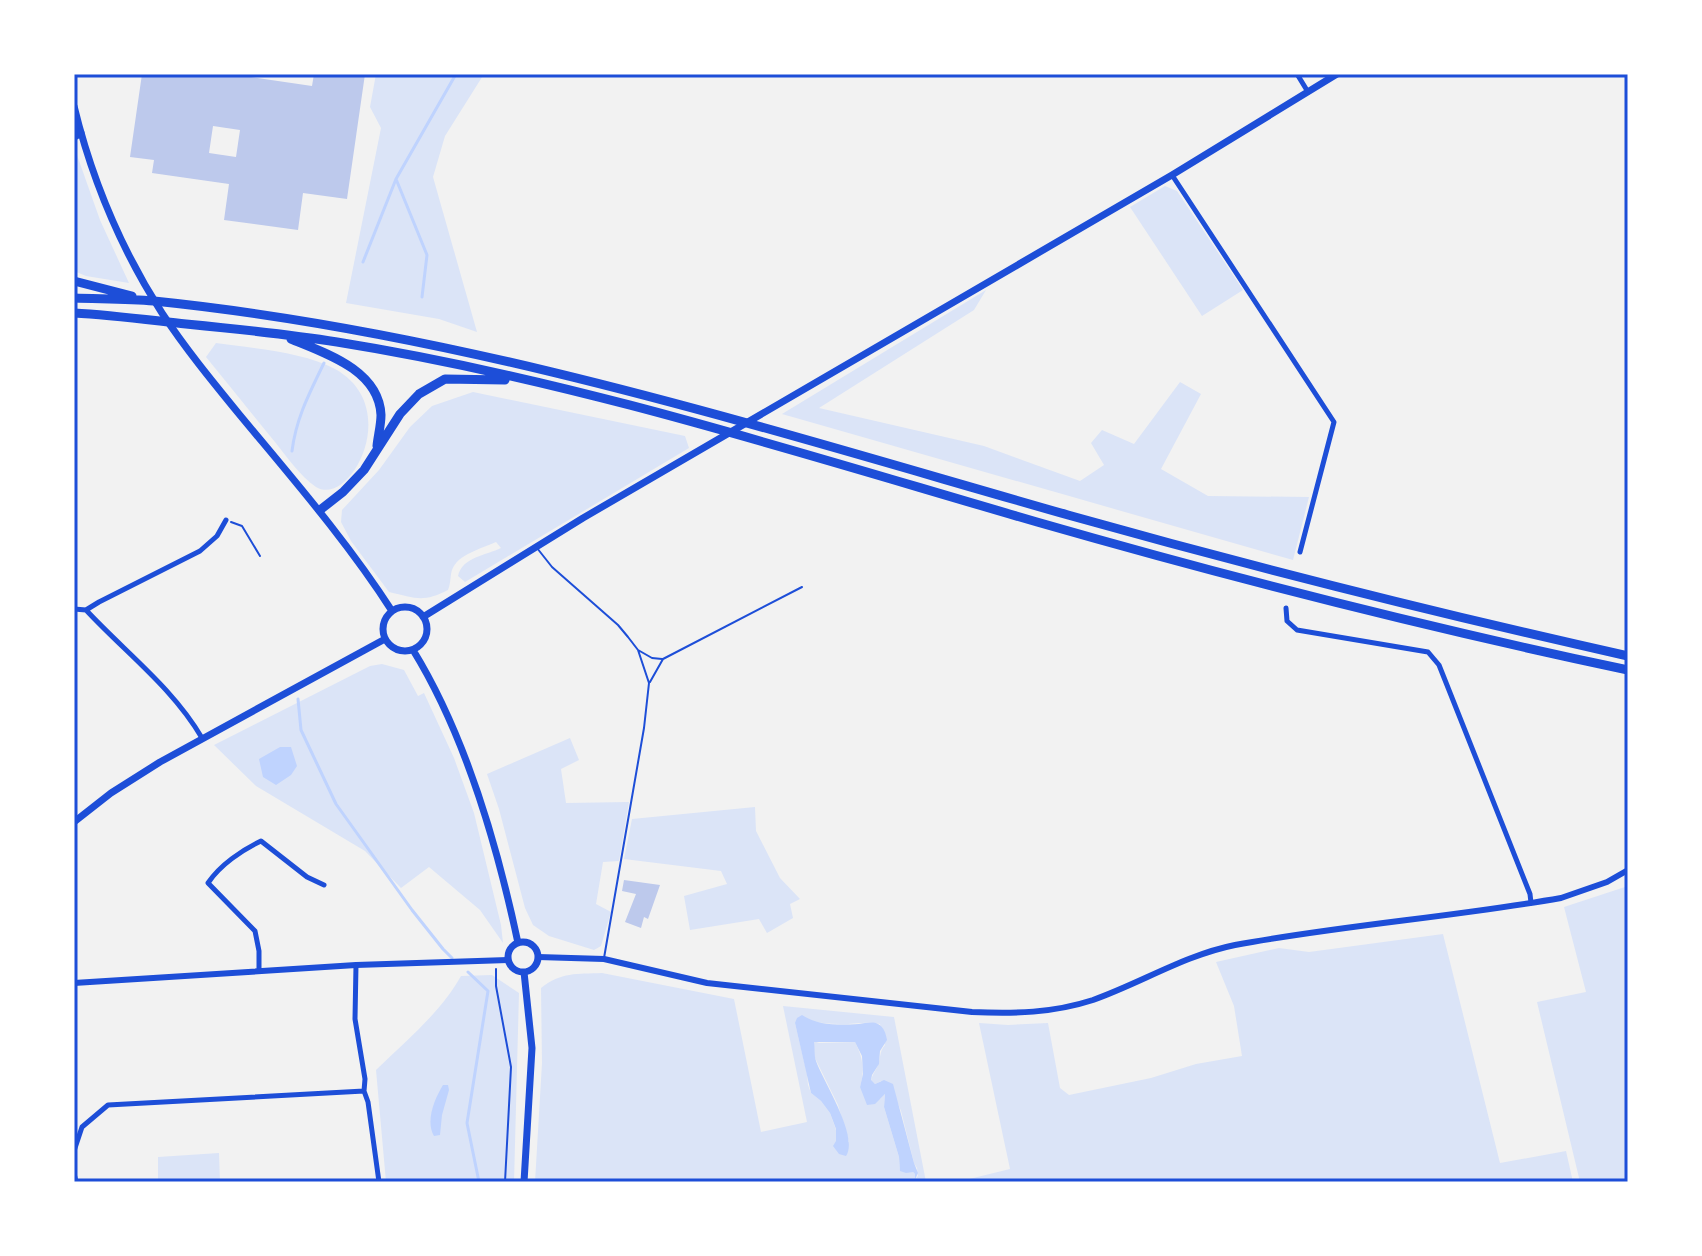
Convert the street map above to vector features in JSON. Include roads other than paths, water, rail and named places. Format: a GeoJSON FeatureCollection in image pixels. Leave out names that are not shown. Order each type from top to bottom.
{"type":"FeatureCollection","features":[{"type":"Feature","properties":{"kind":"highway"},"geometry":{"type":"LineString","coordinates":[[74,281],[150,301]]}},
{"type":"Feature","properties":{"kind":"highway"},"geometry":{"type":"LineString","coordinates":[[74,298],[150,301],[326,325],[520,363],[745,421],[1067,515],[1287,575],[1411,607],[1628,656]]}},
{"type":"Feature","properties":{"kind":"highway"},"geometry":{"type":"LineString","coordinates":[[74,313],[276,333],[387,351],[528,380],[693,423],[1300,595],[1628,670]]}},
{"type":"Feature","properties":{"kind":"highway"},"geometry":{"type":"LineString","coordinates":[[276,333],[332,356],[359,372],[378,397],[381,415],[377,450]]}},
{"type":"Feature","properties":{"kind":"highway"},"geometry":{"type":"LineString","coordinates":[[320,510],[364,470],[400,414],[419,394],[445,379],[528,380]]}},
{"type":"Feature","properties":{"kind":"main road"},"geometry":{"type":"LineString","coordinates":[[423,617],[536,546],[1172,175],[1337,74]]}},
{"type":"Feature","properties":{"kind":"main road"},"geometry":{"type":"LineString","coordinates":[[74,106],[77,134],[101,194],[132,263],[162,313],[197,363],[320,510],[392,611]]}},
{"type":"Feature","properties":{"kind":"main road"},"geometry":{"type":"LineString","coordinates":[[409,608],[423,617],[426,624],[424,639],[413,650],[400,651],[389,645],[383,633],[384,621],[392,611],[409,608]]}},
{"type":"Feature","properties":{"kind":"main road"},"geometry":{"type":"LineString","coordinates":[[74,822],[124,784],[202,738],[385,639]]}},
{"type":"Feature","properties":{"kind":"main road"},"geometry":{"type":"LineString","coordinates":[[413,650],[466,759],[499,864],[518,943]]}},
{"type":"Feature","properties":{"kind":"main road"},"geometry":{"type":"LineString","coordinates":[[523,942],[532,945],[538,957],[535,965],[524,972],[512,968],[508,960],[509,951],[523,942]]}},
{"type":"Feature","properties":{"kind":"main road"},"geometry":{"type":"LineString","coordinates":[[524,972],[532,1048],[524,1182]]}},
{"type":"Feature","properties":{"kind":"street"},"geometry":{"type":"LineString","coordinates":[[1297,74],[1308,92]]}},
{"type":"Feature","properties":{"kind":"street"},"geometry":{"type":"LineString","coordinates":[[1172,175],[1334,422],[1300,552]]}},
{"type":"Feature","properties":{"kind":"street"},"geometry":{"type":"LineString","coordinates":[[74,609],[86,610],[200,551],[217,536],[226,520]]}},
{"type":"Feature","properties":{"kind":"street"},"geometry":{"type":"LineString","coordinates":[[1286,608],[1287,621],[1297,630],[1428,652],[1439,665],[1531,903]]}},
{"type":"Feature","properties":{"kind":"street"},"geometry":{"type":"LineString","coordinates":[[86,610],[151,674],[202,738]]}},
{"type":"Feature","properties":{"kind":"street"},"geometry":{"type":"LineString","coordinates":[[259,971],[255,931],[208,883],[214,874],[247,847],[261,841],[307,877],[324,885]]}},
{"type":"Feature","properties":{"kind":"street"},"geometry":{"type":"LineString","coordinates":[[538,957],[604,959],[732,987],[1010,1014],[1053,1010],[1092,1000],[1169,967],[1233,945],[1561,898],[1607,882],[1628,870]]}},
{"type":"Feature","properties":{"kind":"street"},"geometry":{"type":"LineString","coordinates":[[74,983],[356,965],[508,960]]}},
{"type":"Feature","properties":{"kind":"street"},"geometry":{"type":"LineString","coordinates":[[356,965],[355,1019],[379,1182]]}},
{"type":"Feature","properties":{"kind":"street"},"geometry":{"type":"LineString","coordinates":[[74,1151],[82,1127],[108,1105],[364,1091]]}},
{"type":"Feature","properties":{"kind":"street"},"geometry":{"type":"LineString","coordinates":[[74,1173],[76,1182]]}},
{"type":"Feature","properties":{"kind":"lane"},"geometry":{"type":"LineString","coordinates":[[536,546],[552,567],[618,625],[638,650],[649,683]]}},
{"type":"Feature","properties":{"kind":"lane"},"geometry":{"type":"LineString","coordinates":[[604,959],[649,683],[663,659],[802,587]]}},
{"type":"Feature","properties":{"kind":"lane"},"geometry":{"type":"LineString","coordinates":[[638,650],[652,658],[663,659]]}},
{"type":"Feature","properties":{"kind":"water"},"geometry":{"type":"Polygon","coordinates":[[[280,747],[291,747],[297,766],[291,775],[276,785],[263,777],[259,759],[280,747]]]}},
{"type":"Feature","properties":{"kind":"water"},"geometry":{"type":"Polygon","coordinates":[[[802,1015],[829,1024],[874,1023],[883,1029],[887,1040],[880,1051],[879,1064],[871,1080],[875,1084],[884,1080],[893,1084],[918,1173],[914,1182],[911,1182],[915,1178],[913,1172],[900,1171],[899,1157],[884,1107],[885,1094],[875,1104],[867,1105],[860,1087],[862,1056],[855,1042],[814,1042],[816,1061],[848,1136],[846,1156],[839,1154],[833,1146],[836,1129],[830,1113],[811,1093],[795,1023],[802,1015]]]}},
{"type":"Feature","properties":{"kind":"water"},"geometry":{"type":"Polygon","coordinates":[[[443,1085],[448,1085],[449,1090],[440,1135],[434,1136],[431,1117],[443,1085]]]}},
{"type":"Feature","properties":{"kind":"waterway"},"geometry":{"type":"LineString","coordinates":[[422,297],[427,255],[396,179],[456,74]]}},
{"type":"Feature","properties":{"kind":"waterway"},"geometry":{"type":"LineString","coordinates":[[363,262],[396,179]]}},
{"type":"Feature","properties":{"kind":"waterway"},"geometry":{"type":"LineString","coordinates":[[292,451],[300,416],[324,363]]}},
{"type":"Feature","properties":{"kind":"waterway"},"geometry":{"type":"LineString","coordinates":[[298,699],[301,730],[336,804],[412,910],[452,958]]}},
{"type":"Feature","properties":{"kind":"waterway"},"geometry":{"type":"LineString","coordinates":[[468,972],[488,991],[467,1123],[479,1182]]}}]}
